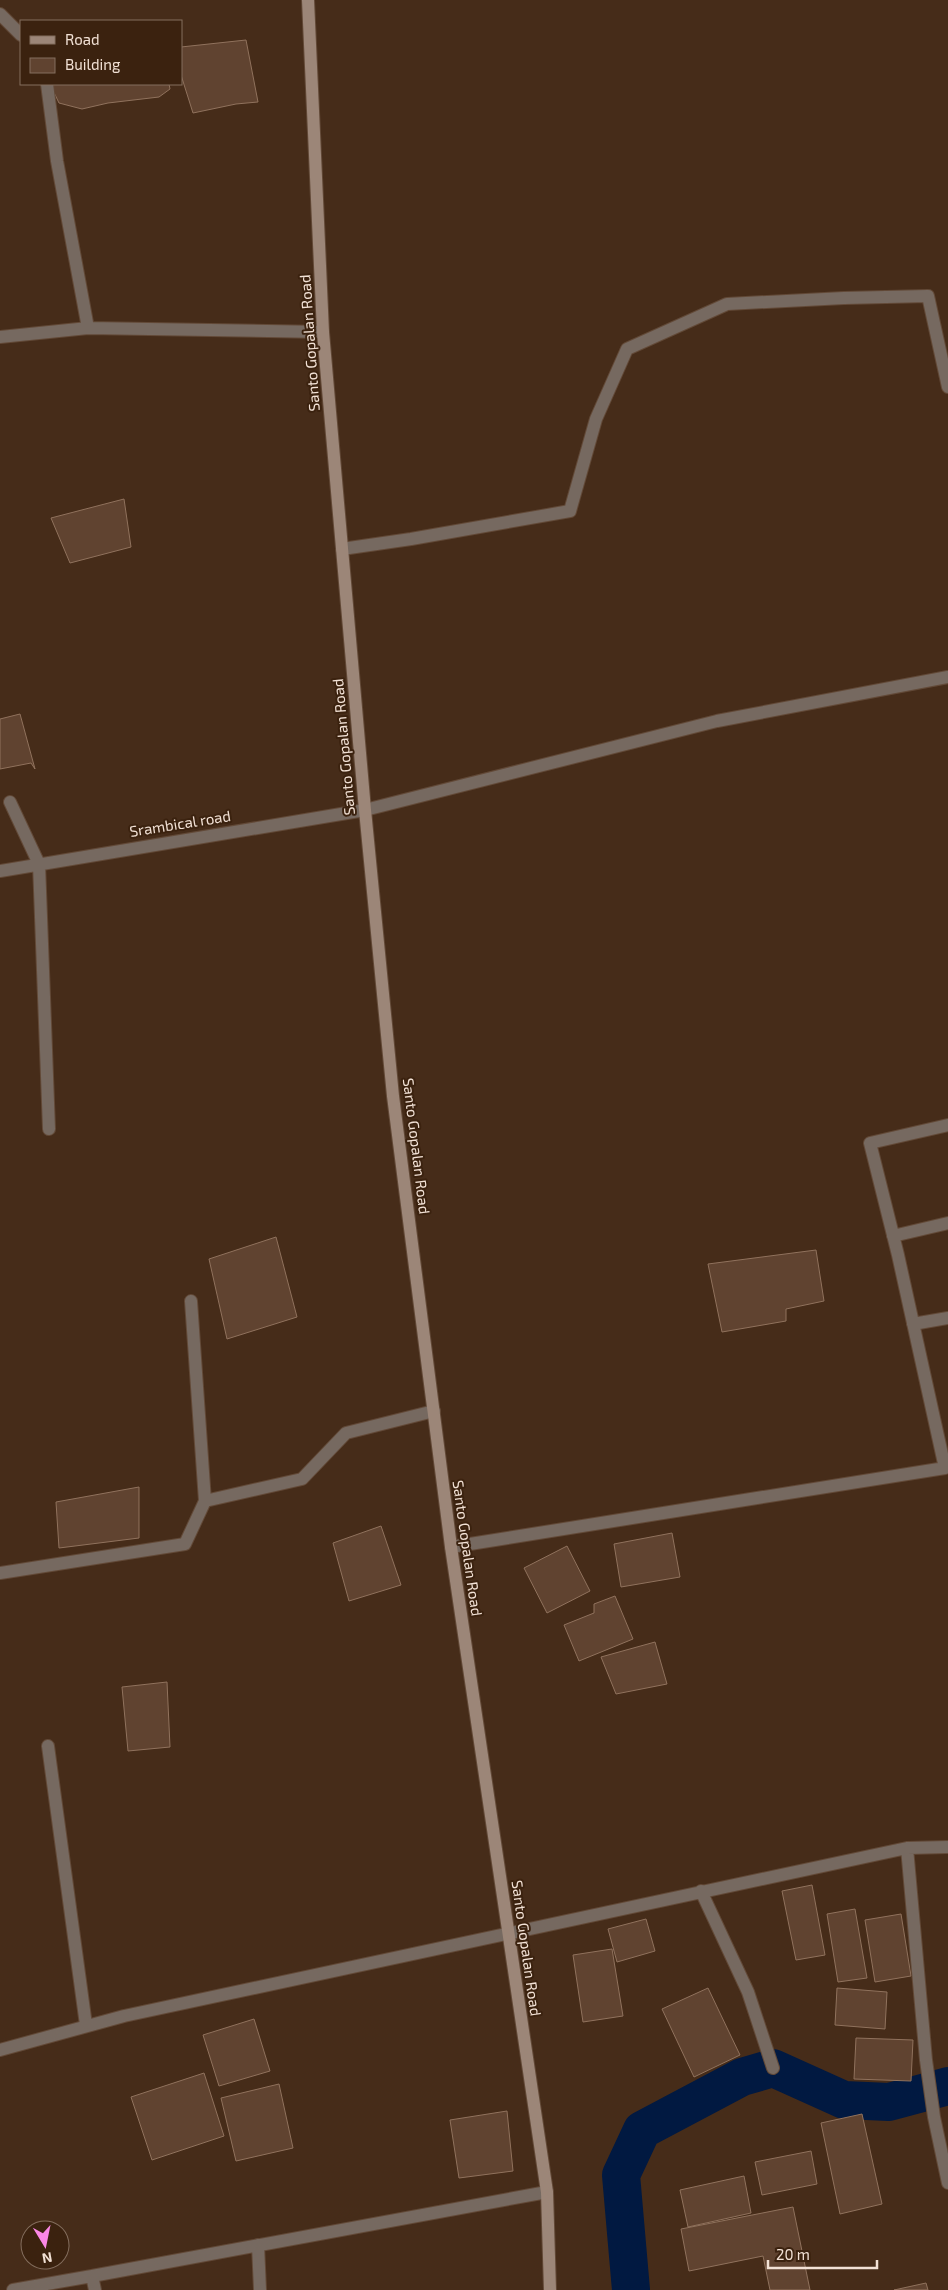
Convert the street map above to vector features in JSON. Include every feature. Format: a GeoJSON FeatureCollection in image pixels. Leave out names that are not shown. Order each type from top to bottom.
{"type":"FeatureCollection","features":[{"type":"Feature","properties":{"kind":"main road","name":"Santo Gopalan Road"},"geometry":{"type":"LineString","coordinates":[[308,0],[323,332],[365,810],[393,1096],[451,1547],[547,2192],[550,2290]]}},
{"type":"Feature","properties":{"kind":"street"},"geometry":{"type":"LineString","coordinates":[[0,14],[20,34]]}},
{"type":"Feature","properties":{"kind":"street"},"geometry":{"type":"LineString","coordinates":[[47,85],[57,161],[88,328]]}},
{"type":"Feature","properties":{"kind":"street"},"geometry":{"type":"LineString","coordinates":[[342,549],[570,511],[596,419],[627,349],[727,304],[928,296],[948,387]]}},
{"type":"Feature","properties":{"kind":"street"},"geometry":{"type":"LineString","coordinates":[[0,337],[88,328],[323,332]]}},
{"type":"Feature","properties":{"kind":"street","name":"Srambical road"},"geometry":{"type":"LineString","coordinates":[[0,870],[365,810],[717,721],[948,677]]}},
{"type":"Feature","properties":{"kind":"street"},"geometry":{"type":"LineString","coordinates":[[10,802],[39,864],[49,1129]]}},
{"type":"Feature","properties":{"kind":"street"},"geometry":{"type":"LineString","coordinates":[[451,1547],[945,1468],[894,1236],[870,1143],[948,1126]]}},
{"type":"Feature","properties":{"kind":"street"},"geometry":{"type":"LineString","coordinates":[[894,1236],[948,1223]]}},
{"type":"Feature","properties":{"kind":"street"},"geometry":{"type":"LineString","coordinates":[[0,1573],[185,1544],[205,1501],[191,1300]]}},
{"type":"Feature","properties":{"kind":"street"},"geometry":{"type":"LineString","coordinates":[[913,1324],[948,1318]]}},
{"type":"Feature","properties":{"kind":"street"},"geometry":{"type":"LineString","coordinates":[[205,1501],[302,1479],[346,1432],[434,1411]]}},
{"type":"Feature","properties":{"kind":"street"},"geometry":{"type":"LineString","coordinates":[[48,1746],[86,2025]]}},
{"type":"Feature","properties":{"kind":"street"},"geometry":{"type":"LineString","coordinates":[[0,2050],[86,2025],[508,1932],[907,1848],[948,1847]]}},
{"type":"Feature","properties":{"kind":"street"},"geometry":{"type":"LineString","coordinates":[[907,1848],[926,2060],[934,2118],[948,2183]]}},
{"type":"Feature","properties":{"kind":"street"},"geometry":{"type":"LineString","coordinates":[[701,1891],[748,1992],[774,2068]]}},
{"type":"Feature","properties":{"kind":"street"},"geometry":{"type":"LineString","coordinates":[[13,2290],[547,2192]]}},
{"type":"Feature","properties":{"kind":"street"},"geometry":{"type":"LineString","coordinates":[[258,2245],[260,2290]]}},
{"type":"Feature","properties":{"kind":"street"},"geometry":{"type":"LineString","coordinates":[[92,2276],[95,2290]]}},
{"type":"Feature","properties":{"kind":"building"},"geometry":{"type":"Polygon","coordinates":[[[246,40],[258,102],[236,104],[193,113],[182,78],[182,47],[246,40]]]}},
{"type":"Feature","properties":{"kind":"building"},"geometry":{"type":"Polygon","coordinates":[[[50,85],[169,85],[170,89],[159,97],[108,103],[82,109],[59,103],[50,85]]]}},
{"type":"Feature","properties":{"kind":"building"},"geometry":{"type":"Polygon","coordinates":[[[124,499],[131,547],[70,563],[51,518],[124,499]]]}},
{"type":"Feature","properties":{"kind":"building"},"geometry":{"type":"Polygon","coordinates":[[[20,714],[35,769],[31,763],[0,769],[0,719],[20,714]]]}},
{"type":"Feature","properties":{"kind":"building"},"geometry":{"type":"Polygon","coordinates":[[[276,1237],[297,1317],[227,1339],[209,1259],[276,1237]]]}},
{"type":"Feature","properties":{"kind":"building"},"geometry":{"type":"Polygon","coordinates":[[[816,1250],[824,1301],[786,1309],[786,1321],[722,1332],[708,1264],[816,1250]]]}},
{"type":"Feature","properties":{"kind":"building"},"geometry":{"type":"Polygon","coordinates":[[[139,1487],[139,1538],[59,1548],[56,1502],[139,1487]]]}},
{"type":"Feature","properties":{"kind":"building"},"geometry":{"type":"Polygon","coordinates":[[[381,1526],[401,1585],[349,1601],[333,1543],[381,1526]]]}},
{"type":"Feature","properties":{"kind":"building"},"geometry":{"type":"Polygon","coordinates":[[[672,1533],[680,1577],[621,1587],[614,1544],[672,1533]]]}},
{"type":"Feature","properties":{"kind":"building"},"geometry":{"type":"Polygon","coordinates":[[[567,1546],[590,1591],[547,1613],[524,1568],[567,1546]]]}},
{"type":"Feature","properties":{"kind":"building"},"geometry":{"type":"Polygon","coordinates":[[[615,1596],[633,1639],[579,1661],[564,1625],[594,1613],[594,1604],[615,1596]]]}},
{"type":"Feature","properties":{"kind":"building"},"geometry":{"type":"Polygon","coordinates":[[[655,1642],[667,1684],[616,1694],[601,1657],[655,1642]]]}},
{"type":"Feature","properties":{"kind":"building"},"geometry":{"type":"Polygon","coordinates":[[[167,1682],[170,1747],[128,1751],[122,1687],[167,1682]]]}},
{"type":"Feature","properties":{"kind":"building"},"geometry":{"type":"Polygon","coordinates":[[[812,1885],[825,1955],[796,1960],[782,1891],[812,1885]]]}},
{"type":"Feature","properties":{"kind":"building"},"geometry":{"type":"Polygon","coordinates":[[[855,1909],[867,1978],[838,1982],[827,1914],[855,1909]]]}},
{"type":"Feature","properties":{"kind":"building"},"geometry":{"type":"Polygon","coordinates":[[[901,1914],[911,1976],[875,1982],[865,1920],[901,1914]]]}},
{"type":"Feature","properties":{"kind":"building"},"geometry":{"type":"Polygon","coordinates":[[[646,1919],[655,1951],[617,1962],[608,1929],[646,1919]]]}},
{"type":"Feature","properties":{"kind":"building"},"geometry":{"type":"Polygon","coordinates":[[[612,1949],[623,2016],[583,2022],[573,1955],[612,1949]]]}},
{"type":"Feature","properties":{"kind":"building"},"geometry":{"type":"Polygon","coordinates":[[[708,1988],[740,2055],[694,2077],[662,2009],[708,1988]]]}},
{"type":"Feature","properties":{"kind":"building"},"geometry":{"type":"Polygon","coordinates":[[[837,1988],[887,1992],[885,2029],[835,2025],[837,1988]]]}},
{"type":"Feature","properties":{"kind":"building"},"geometry":{"type":"Polygon","coordinates":[[[254,2019],[270,2071],[219,2086],[203,2035],[254,2019]]]}},
{"type":"Feature","properties":{"kind":"building"},"geometry":{"type":"Polygon","coordinates":[[[856,2038],[913,2040],[911,2081],[854,2079],[856,2038]]]}},
{"type":"Feature","properties":{"kind":"building"},"geometry":{"type":"Polygon","coordinates":[[[204,2073],[224,2136],[152,2160],[131,2097],[204,2073]]]}},
{"type":"Feature","properties":{"kind":"building"},"geometry":{"type":"Polygon","coordinates":[[[279,2084],[293,2148],[236,2161],[221,2098],[279,2084]]]}},
{"type":"Feature","properties":{"kind":"building"},"geometry":{"type":"Polygon","coordinates":[[[507,2111],[513,2171],[459,2178],[450,2120],[507,2111]]]}},
{"type":"Feature","properties":{"kind":"building"},"geometry":{"type":"Polygon","coordinates":[[[862,2114],[882,2204],[840,2214],[821,2123],[862,2114]]]}},
{"type":"Feature","properties":{"kind":"building"},"geometry":{"type":"Polygon","coordinates":[[[811,2151],[817,2184],[762,2195],[755,2162],[811,2151]]]}},
{"type":"Feature","properties":{"kind":"building"},"geometry":{"type":"Polygon","coordinates":[[[744,2176],[751,2213],[688,2227],[680,2190],[744,2176]]]}},
{"type":"Feature","properties":{"kind":"building"},"geometry":{"type":"Polygon","coordinates":[[[793,2207],[810,2290],[770,2290],[763,2256],[689,2271],[681,2229],[793,2207]]]}},
{"type":"Feature","properties":{"kind":"building"},"geometry":{"type":"Polygon","coordinates":[[[926,2283],[928,2290],[894,2290],[926,2283]]]}},
{"type":"Feature","properties":{"kind":"waterway"},"geometry":{"type":"LineString","coordinates":[[631,2290],[621,2175],[642,2130],[742,2077],[773,2068],[844,2100],[889,2102],[948,2086]]}}]}
